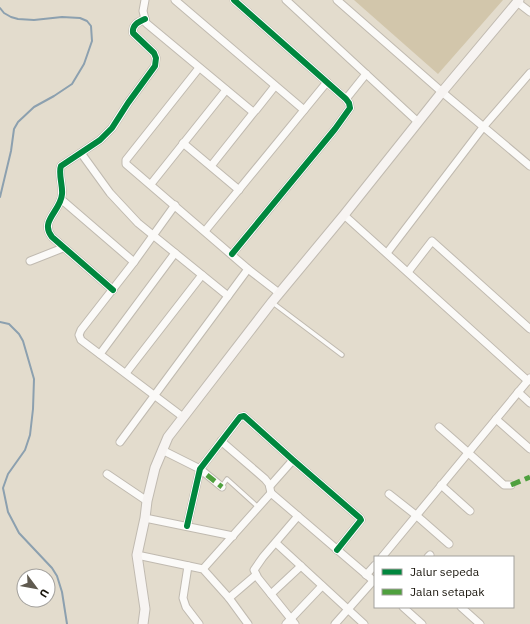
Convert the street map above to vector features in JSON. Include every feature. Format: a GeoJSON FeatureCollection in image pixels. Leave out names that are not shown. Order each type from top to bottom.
{"type":"FeatureCollection","features":[{"type":"Feature","properties":{"kind":"main road"},"geometry":{"type":"LineString","coordinates":[[143,624],[145,610],[137,555],[145,518],[146,501],[155,468],[168,437],[279,293],[518,1]]}},
{"type":"Feature","properties":{"kind":"street"},"geometry":{"type":"LineString","coordinates":[[145,0],[143,11],[146,23],[254,112]]}},
{"type":"Feature","properties":{"kind":"street"},"geometry":{"type":"LineString","coordinates":[[176,0],[304,110]]}},
{"type":"Feature","properties":{"kind":"street"},"geometry":{"type":"LineString","coordinates":[[232,254],[335,129],[350,108],[346,99],[234,0]]}},
{"type":"Feature","properties":{"kind":"street"},"geometry":{"type":"LineString","coordinates":[[286,0],[418,122]]}},
{"type":"Feature","properties":{"kind":"street"},"geometry":{"type":"LineString","coordinates":[[337,0],[442,92],[530,166]]}},
{"type":"Feature","properties":{"kind":"street"},"geometry":{"type":"LineString","coordinates":[[518,1],[530,12]]}},
{"type":"Feature","properties":{"kind":"street"},"geometry":{"type":"LineString","coordinates":[[113,290],[63,248],[48,232],[47,228],[48,223],[62,200],[60,168],[80,152],[107,134],[132,96],[155,66],[156,58],[154,53],[133,33],[135,24],[138,21],[145,19]]}},
{"type":"Feature","properties":{"kind":"street"},"geometry":{"type":"LineString","coordinates":[[199,68],[126,160],[126,164],[248,269],[279,293]]}},
{"type":"Feature","properties":{"kind":"street"},"geometry":{"type":"LineString","coordinates":[[387,253],[484,126],[530,73]]}},
{"type":"Feature","properties":{"kind":"street"},"geometry":{"type":"LineString","coordinates":[[346,99],[366,74]]}},
{"type":"Feature","properties":{"kind":"street"},"geometry":{"type":"LineString","coordinates":[[205,231],[327,82]]}},
{"type":"Feature","properties":{"kind":"street"},"geometry":{"type":"LineString","coordinates":[[211,166],[275,86]]}},
{"type":"Feature","properties":{"kind":"street"},"geometry":{"type":"LineString","coordinates":[[151,184],[226,90]]}},
{"type":"Feature","properties":{"kind":"street"},"geometry":{"type":"LineString","coordinates":[[183,143],[239,190]]}},
{"type":"Feature","properties":{"kind":"street"},"geometry":{"type":"LineString","coordinates":[[80,152],[110,193],[138,223],[228,296]]}},
{"type":"Feature","properties":{"kind":"street"},"geometry":{"type":"LineString","coordinates":[[62,200],[134,262]]}},
{"type":"Feature","properties":{"kind":"street"},"geometry":{"type":"LineString","coordinates":[[175,205],[79,334],[81,340],[183,417]]}},
{"type":"Feature","properties":{"kind":"street"},"geometry":{"type":"LineString","coordinates":[[344,215],[529,380],[468,451],[417,516],[383,556]]}},
{"type":"Feature","properties":{"kind":"street"},"geometry":{"type":"LineString","coordinates":[[408,272],[432,241],[530,329]]}},
{"type":"Feature","properties":{"kind":"street"},"geometry":{"type":"LineString","coordinates":[[30,261],[63,248]]}},
{"type":"Feature","properties":{"kind":"street"},"geometry":{"type":"LineString","coordinates":[[100,354],[175,253]]}},
{"type":"Feature","properties":{"kind":"street"},"geometry":{"type":"LineString","coordinates":[[120,442],[248,269]]}},
{"type":"Feature","properties":{"kind":"street"},"geometry":{"type":"LineString","coordinates":[[126,374],[202,274]]}},
{"type":"Feature","properties":{"kind":"street"},"geometry":{"type":"LineString","coordinates":[[518,392],[530,403]]}},
{"type":"Feature","properties":{"kind":"street"},"geometry":{"type":"LineString","coordinates":[[187,526],[200,469],[220,441],[240,417],[244,416],[361,520],[337,550]]}},
{"type":"Feature","properties":{"kind":"street"},"geometry":{"type":"LineString","coordinates":[[496,419],[530,449]]}},
{"type":"Feature","properties":{"kind":"street"},"geometry":{"type":"LineString","coordinates":[[439,427],[468,451],[504,485],[511,485]]}},
{"type":"Feature","properties":{"kind":"street"},"geometry":{"type":"LineString","coordinates":[[220,441],[258,472],[270,490],[374,582],[334,624]]}},
{"type":"Feature","properties":{"kind":"street"},"geometry":{"type":"LineString","coordinates":[[162,450],[200,469],[222,487]]}},
{"type":"Feature","properties":{"kind":"street"},"geometry":{"type":"LineString","coordinates":[[203,569],[258,508],[293,460]]}},
{"type":"Feature","properties":{"kind":"street"},"geometry":{"type":"LineString","coordinates":[[108,474],[146,501]]}},
{"type":"Feature","properties":{"kind":"street"},"geometry":{"type":"LineString","coordinates":[[442,485],[470,511]]}},
{"type":"Feature","properties":{"kind":"street"},"geometry":{"type":"LineString","coordinates":[[389,494],[449,544]]}},
{"type":"Feature","properties":{"kind":"street"},"geometry":{"type":"LineString","coordinates":[[298,516],[254,570],[256,575],[291,622],[322,586]]}},
{"type":"Feature","properties":{"kind":"street"},"geometry":{"type":"LineString","coordinates":[[145,518],[233,536]]}},
{"type":"Feature","properties":{"kind":"street"},"geometry":{"type":"LineString","coordinates":[[276,542],[364,624]]}},
{"type":"Feature","properties":{"kind":"street"},"geometry":{"type":"LineString","coordinates":[[137,555],[203,569],[229,598],[248,624]]}},
{"type":"Feature","properties":{"kind":"street"},"geometry":{"type":"LineString","coordinates":[[188,566],[184,603],[199,624]]}},
{"type":"Feature","properties":{"kind":"street"},"geometry":{"type":"LineString","coordinates":[[271,594],[301,566]]}},
{"type":"Feature","properties":{"kind":"street"},"geometry":{"type":"LineString","coordinates":[[366,575],[374,566]]}},
{"type":"Feature","properties":{"kind":"street"},"geometry":{"type":"LineString","coordinates":[[229,598],[256,575]]}},
{"type":"Feature","properties":{"kind":"street"},"geometry":{"type":"LineString","coordinates":[[404,608],[422,624]]}},
{"type":"Feature","properties":{"kind":"street"},"geometry":{"type":"LineString","coordinates":[[461,608],[480,624]]}},
{"type":"Feature","properties":{"kind":"lane"},"geometry":{"type":"LineString","coordinates":[[272,302],[342,355]]}},
{"type":"Feature","properties":{"kind":"lane"},"geometry":{"type":"LineString","coordinates":[[222,487],[227,479],[258,508]]}},
{"type":"Feature","properties":{"kind":"shaded area"},"geometry":{"type":"Polygon","coordinates":[[[354,0],[503,0],[438,74],[354,0]]]}},
{"type":"Feature","properties":{"kind":"waterway"},"geometry":{"type":"LineString","coordinates":[[0,8],[4,13],[18,19],[34,20],[62,17],[80,18],[87,21],[91,26],[92,41],[84,64],[72,84],[34,107],[18,122],[14,129],[11,151],[0,197]]}},
{"type":"Feature","properties":{"kind":"waterway"},"geometry":{"type":"LineString","coordinates":[[0,322],[9,324],[19,334],[23,341],[34,379],[30,435],[25,450],[8,474],[3,488],[8,512],[19,533],[52,568],[57,576],[62,592],[67,624]]}},
{"type":"Feature","properties":{"kind":"marked path"},"geometry":{"type":"LineString","coordinates":[[207,475],[222,487]]}},
{"type":"Feature","properties":{"kind":"marked path"},"geometry":{"type":"LineString","coordinates":[[511,485],[530,477]]}},
{"type":"Feature","properties":{"kind":"cycle path"},"geometry":{"type":"LineString","coordinates":[[232,254],[335,129],[350,108],[346,99],[234,0]]}},
{"type":"Feature","properties":{"kind":"cycle path"},"geometry":{"type":"LineString","coordinates":[[113,290],[52,237],[48,226],[49,221],[61,200],[61,166],[100,140],[112,128],[155,66],[156,58],[154,53],[133,33],[133,28],[145,19]]}},
{"type":"Feature","properties":{"kind":"cycle path"},"geometry":{"type":"LineString","coordinates":[[187,526],[200,469],[240,417],[244,416],[360,518],[361,520],[337,550]]}}]}
